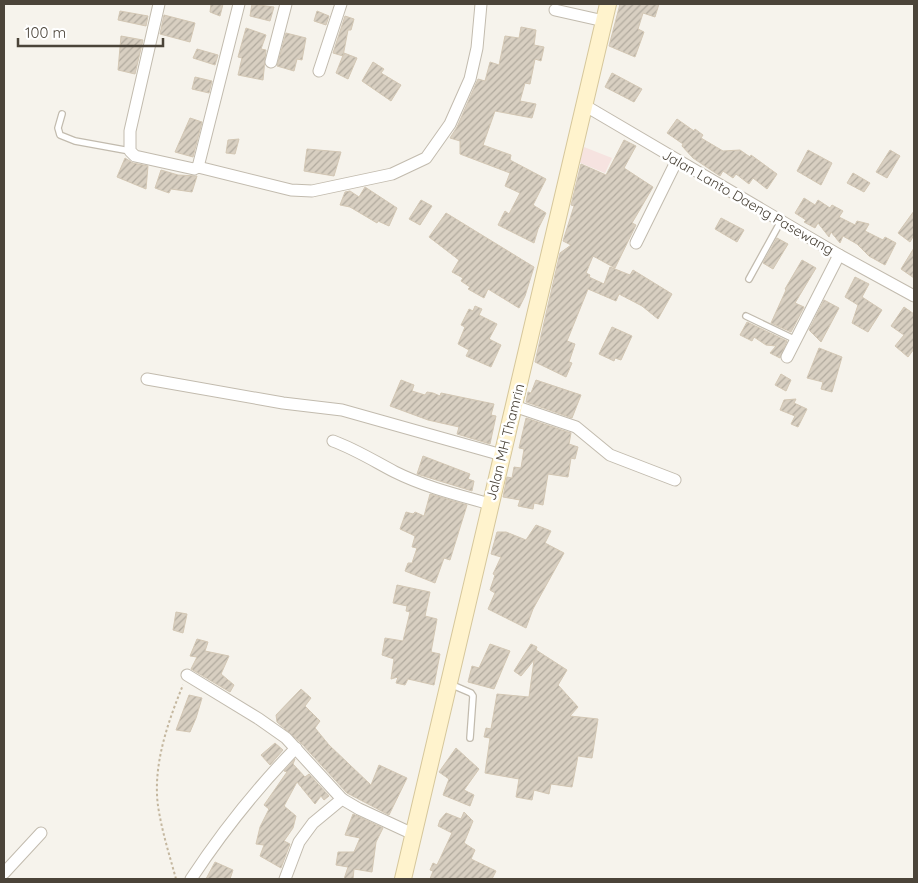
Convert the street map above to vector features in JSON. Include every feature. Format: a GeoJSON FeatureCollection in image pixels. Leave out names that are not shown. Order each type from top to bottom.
{"type":"FeatureCollection","features":[{"type":"Feature","properties":{"kind":"main road","name":"Jalan MH Thamrin"},"geometry":{"type":"LineString","coordinates":[[403,879],[608,4]]}},
{"type":"Feature","properties":{"kind":"street"},"geometry":{"type":"LineString","coordinates":[[159,4],[130,131],[130,152],[135,156],[185,168],[194,169],[198,167],[291,190],[312,191],[392,174],[426,158],[450,124],[470,79],[477,48],[482,4]]}},
{"type":"Feature","properties":{"kind":"street"},"geometry":{"type":"LineString","coordinates":[[198,167],[239,4]]}},
{"type":"Feature","properties":{"kind":"street"},"geometry":{"type":"LineString","coordinates":[[271,62],[286,4]]}},
{"type":"Feature","properties":{"kind":"street"},"geometry":{"type":"LineString","coordinates":[[319,72],[341,4]]}},
{"type":"Feature","properties":{"kind":"street"},"geometry":{"type":"LineString","coordinates":[[555,10],[604,21]]}},
{"type":"Feature","properties":{"kind":"street","name":"Jalan Lanto Daeng Pasewang"},"geometry":{"type":"LineString","coordinates":[[584,105],[839,255],[914,296]]}},
{"type":"Feature","properties":{"kind":"street"},"geometry":{"type":"LineString","coordinates":[[636,243],[678,160]]}},
{"type":"Feature","properties":{"kind":"street"},"geometry":{"type":"LineString","coordinates":[[787,357],[839,255]]}},
{"type":"Feature","properties":{"kind":"street"},"geometry":{"type":"LineString","coordinates":[[147,379],[283,403],[342,410],[502,455]]}},
{"type":"Feature","properties":{"kind":"street"},"geometry":{"type":"LineString","coordinates":[[514,406],[576,427],[610,456],[675,480]]}},
{"type":"Feature","properties":{"kind":"street"},"geometry":{"type":"LineString","coordinates":[[333,441],[364,454],[395,472],[490,504]]}},
{"type":"Feature","properties":{"kind":"street"},"geometry":{"type":"LineString","coordinates":[[187,675],[259,718],[296,748],[342,799],[359,809],[414,834]]}},
{"type":"Feature","properties":{"kind":"street"},"geometry":{"type":"LineString","coordinates":[[191,879],[215,843],[259,786],[296,748]]}},
{"type":"Feature","properties":{"kind":"street"},"geometry":{"type":"LineString","coordinates":[[285,879],[299,842],[313,823],[342,799]]}},
{"type":"Feature","properties":{"kind":"street"},"geometry":{"type":"LineString","coordinates":[[4,873],[41,833]]}},
{"type":"Feature","properties":{"kind":"lane"},"geometry":{"type":"LineString","coordinates":[[62,114],[58,128],[60,135],[75,141],[130,152]]}},
{"type":"Feature","properties":{"kind":"lane"},"geometry":{"type":"LineString","coordinates":[[749,279],[781,221]]}},
{"type":"Feature","properties":{"kind":"lane"},"geometry":{"type":"LineString","coordinates":[[746,316],[796,340]]}},
{"type":"Feature","properties":{"kind":"lane"},"geometry":{"type":"LineString","coordinates":[[448,684],[471,693],[473,696],[470,738]]}},
{"type":"Feature","properties":{"kind":"path"},"geometry":{"type":"LineString","coordinates":[[176,879],[158,811],[157,786],[166,727],[187,675]]}},
{"type":"Feature","properties":{"kind":"shaded area"},"geometry":{"type":"Polygon","coordinates":[[[584,147],[612,158],[605,173],[578,162],[584,147]]]}},
{"type":"Feature","properties":{"kind":"building"},"geometry":{"type":"Polygon","coordinates":[[[211,4],[223,4],[220,16],[210,12],[211,4]]]}},
{"type":"Feature","properties":{"kind":"building"},"geometry":{"type":"Polygon","coordinates":[[[252,4],[274,7],[270,21],[250,16],[252,4]]]}},
{"type":"Feature","properties":{"kind":"building"},"geometry":{"type":"Polygon","coordinates":[[[620,4],[659,4],[655,17],[643,13],[638,29],[644,32],[635,57],[609,46],[620,4]]]}},
{"type":"Feature","properties":{"kind":"building"},"geometry":{"type":"Polygon","coordinates":[[[120,11],[148,16],[146,26],[118,20],[120,11]]]}},
{"type":"Feature","properties":{"kind":"building"},"geometry":{"type":"Polygon","coordinates":[[[317,11],[329,16],[326,25],[314,21],[317,11]]]}},
{"type":"Feature","properties":{"kind":"building"},"geometry":{"type":"Polygon","coordinates":[[[164,15],[195,23],[190,42],[160,34],[164,15]]]}},
{"type":"Feature","properties":{"kind":"building"},"geometry":{"type":"Polygon","coordinates":[[[345,16],[354,19],[351,30],[348,30],[343,56],[333,53],[345,16]]]}},
{"type":"Feature","properties":{"kind":"building"},"geometry":{"type":"Polygon","coordinates":[[[521,27],[536,30],[534,45],[544,47],[541,61],[535,59],[530,84],[525,83],[520,101],[536,104],[532,118],[495,111],[483,145],[511,155],[510,160],[546,179],[533,205],[546,213],[534,243],[498,225],[505,211],[509,214],[520,193],[505,186],[510,173],[460,154],[460,141],[450,138],[457,127],[478,79],[485,81],[490,62],[499,65],[505,36],[519,38],[521,27]]]}},
{"type":"Feature","properties":{"kind":"building"},"geometry":{"type":"Polygon","coordinates":[[[246,28],[266,35],[261,49],[266,50],[263,80],[238,75],[242,58],[238,57],[246,28]]]}},
{"type":"Feature","properties":{"kind":"building"},"geometry":{"type":"Polygon","coordinates":[[[286,33],[306,38],[302,60],[297,59],[294,71],[277,66],[286,33]]]}},
{"type":"Feature","properties":{"kind":"building"},"geometry":{"type":"Polygon","coordinates":[[[121,36],[143,40],[135,74],[118,70],[121,36]]]}},
{"type":"Feature","properties":{"kind":"building"},"geometry":{"type":"Polygon","coordinates":[[[197,49],[218,55],[215,65],[193,58],[197,49]]]}},
{"type":"Feature","properties":{"kind":"building"},"geometry":{"type":"Polygon","coordinates":[[[344,53],[357,58],[348,79],[336,73],[344,53]]]}},
{"type":"Feature","properties":{"kind":"building"},"geometry":{"type":"Polygon","coordinates":[[[373,62],[384,69],[381,73],[401,85],[391,101],[362,81],[373,62]]]}},
{"type":"Feature","properties":{"kind":"building"},"geometry":{"type":"Polygon","coordinates":[[[612,73],[642,89],[634,102],[605,87],[612,73]]]}},
{"type":"Feature","properties":{"kind":"building"},"geometry":{"type":"Polygon","coordinates":[[[195,77],[212,81],[209,93],[192,89],[195,77]]]}},
{"type":"Feature","properties":{"kind":"building"},"geometry":{"type":"Polygon","coordinates":[[[190,118],[202,122],[193,157],[175,152],[190,118]]]}},
{"type":"Feature","properties":{"kind":"building"},"geometry":{"type":"Polygon","coordinates":[[[677,119],[694,131],[695,129],[703,135],[701,138],[723,151],[740,150],[750,157],[751,155],[777,174],[767,189],[753,178],[749,184],[736,174],[733,178],[723,171],[720,176],[693,158],[682,146],[683,144],[667,133],[677,119]]]}},
{"type":"Feature","properties":{"kind":"building"},"geometry":{"type":"Polygon","coordinates":[[[239,139],[235,154],[226,153],[228,140],[239,139]]]}},
{"type":"Feature","properties":{"kind":"building"},"geometry":{"type":"Polygon","coordinates":[[[624,140],[636,146],[624,168],[653,187],[632,223],[636,225],[615,268],[593,256],[586,273],[590,275],[589,277],[604,284],[610,267],[630,275],[633,270],[672,294],[658,319],[642,306],[619,294],[616,301],[588,289],[567,341],[575,344],[569,362],[572,363],[566,377],[535,362],[560,253],[571,245],[563,241],[574,206],[571,205],[581,164],[606,175],[624,140]]]}},
{"type":"Feature","properties":{"kind":"building"},"geometry":{"type":"Polygon","coordinates":[[[307,149],[341,152],[334,176],[304,171],[307,149]]]}},
{"type":"Feature","properties":{"kind":"building"},"geometry":{"type":"Polygon","coordinates":[[[808,150],[832,163],[821,185],[797,171],[808,150]]]}},
{"type":"Feature","properties":{"kind":"building"},"geometry":{"type":"Polygon","coordinates":[[[890,150],[900,156],[887,178],[876,172],[890,150]]]}},
{"type":"Feature","properties":{"kind":"building"},"geometry":{"type":"Polygon","coordinates":[[[125,158],[133,163],[148,166],[146,189],[117,177],[125,158]]]}},
{"type":"Feature","properties":{"kind":"building"},"geometry":{"type":"Polygon","coordinates":[[[161,170],[178,175],[197,176],[192,192],[171,189],[169,193],[155,188],[161,170]]]}},
{"type":"Feature","properties":{"kind":"building"},"geometry":{"type":"Polygon","coordinates":[[[853,173],[870,183],[864,192],[847,183],[853,173]]]}},
{"type":"Feature","properties":{"kind":"building"},"geometry":{"type":"Polygon","coordinates":[[[365,187],[397,208],[389,226],[378,221],[377,223],[350,207],[340,205],[345,192],[350,191],[359,197],[365,187]]]}},
{"type":"Feature","properties":{"kind":"building"},"geometry":{"type":"Polygon","coordinates":[[[804,198],[815,205],[818,200],[830,208],[832,205],[843,211],[839,217],[855,225],[857,221],[869,224],[865,231],[883,240],[885,237],[896,243],[885,265],[869,256],[857,244],[843,236],[840,243],[831,232],[829,237],[818,223],[815,228],[804,222],[806,220],[795,213],[804,198]]]}},
{"type":"Feature","properties":{"kind":"building"},"geometry":{"type":"Polygon","coordinates":[[[421,200],[432,206],[420,225],[409,219],[421,200]]]}},
{"type":"Feature","properties":{"kind":"building"},"geometry":{"type":"Polygon","coordinates":[[[914,211],[914,235],[910,242],[898,233],[914,211]]]}},
{"type":"Feature","properties":{"kind":"building"},"geometry":{"type":"Polygon","coordinates":[[[446,213],[534,267],[525,296],[519,308],[488,289],[484,298],[468,289],[470,287],[461,281],[463,278],[452,272],[459,260],[429,237],[446,213]]]}},
{"type":"Feature","properties":{"kind":"building"},"geometry":{"type":"Polygon","coordinates":[[[721,218],[744,230],[737,242],[715,229],[721,218]]]}},
{"type":"Feature","properties":{"kind":"building"},"geometry":{"type":"Polygon","coordinates":[[[777,238],[788,244],[773,269],[763,263],[777,238]]]}},
{"type":"Feature","properties":{"kind":"building"},"geometry":{"type":"Polygon","coordinates":[[[914,248],[914,278],[901,269],[914,248]]]}},
{"type":"Feature","properties":{"kind":"building"},"geometry":{"type":"Polygon","coordinates":[[[802,260],[816,268],[795,303],[804,307],[791,332],[771,323],[785,289],[802,260]]]}},
{"type":"Feature","properties":{"kind":"building"},"geometry":{"type":"Polygon","coordinates":[[[855,277],[869,284],[862,297],[882,310],[868,332],[852,323],[858,305],[845,297],[855,277]]]}},
{"type":"Feature","properties":{"kind":"building"},"geometry":{"type":"Polygon","coordinates":[[[824,300],[839,308],[821,342],[809,330],[824,300]]]}},
{"type":"Feature","properties":{"kind":"building"},"geometry":{"type":"Polygon","coordinates":[[[475,306],[482,309],[479,315],[497,324],[489,339],[501,345],[491,367],[466,356],[469,350],[458,344],[465,327],[461,325],[469,309],[473,311],[475,306]]]}},
{"type":"Feature","properties":{"kind":"building"},"geometry":{"type":"Polygon","coordinates":[[[904,307],[914,314],[914,349],[908,357],[895,346],[904,335],[891,326],[904,307]]]}},
{"type":"Feature","properties":{"kind":"building"},"geometry":{"type":"Polygon","coordinates":[[[747,322],[787,341],[780,358],[770,353],[776,346],[766,345],[754,337],[752,341],[740,335],[747,322]]]}},
{"type":"Feature","properties":{"kind":"building"},"geometry":{"type":"Polygon","coordinates":[[[612,327],[632,336],[621,360],[615,358],[614,361],[599,354],[612,327]]]}},
{"type":"Feature","properties":{"kind":"building"},"geometry":{"type":"Polygon","coordinates":[[[819,348],[842,357],[832,392],[821,389],[823,382],[807,378],[819,348]]]}},
{"type":"Feature","properties":{"kind":"building"},"geometry":{"type":"Polygon","coordinates":[[[781,374],[791,380],[786,391],[775,385],[781,374]]]}},
{"type":"Feature","properties":{"kind":"building"},"geometry":{"type":"Polygon","coordinates":[[[401,380],[414,385],[412,391],[425,395],[427,392],[440,396],[441,393],[494,404],[491,415],[496,416],[490,444],[457,434],[459,427],[428,420],[390,406],[401,380]]]}},
{"type":"Feature","properties":{"kind":"building"},"geometry":{"type":"Polygon","coordinates":[[[536,380],[581,395],[572,418],[526,402],[528,392],[531,393],[536,380]]]}},
{"type":"Feature","properties":{"kind":"building"},"geometry":{"type":"Polygon","coordinates":[[[796,399],[794,403],[807,409],[798,427],[791,424],[795,416],[780,410],[784,400],[796,399]]]}},
{"type":"Feature","properties":{"kind":"building"},"geometry":{"type":"Polygon","coordinates":[[[526,418],[571,433],[569,444],[578,447],[575,459],[571,458],[568,477],[548,474],[543,505],[534,503],[533,509],[518,506],[520,500],[503,497],[507,477],[512,478],[514,467],[521,468],[524,449],[519,448],[526,418]]]}},
{"type":"Feature","properties":{"kind":"building"},"geometry":{"type":"Polygon","coordinates":[[[423,456],[470,474],[468,479],[474,481],[472,491],[417,474],[423,456]]]}},
{"type":"Feature","properties":{"kind":"building"},"geometry":{"type":"Polygon","coordinates":[[[430,494],[467,505],[450,560],[444,558],[435,583],[405,571],[408,563],[412,563],[417,548],[412,547],[415,536],[400,529],[406,512],[413,514],[415,512],[424,516],[430,494]]]}},
{"type":"Feature","properties":{"kind":"building"},"geometry":{"type":"Polygon","coordinates":[[[536,525],[551,531],[545,543],[564,553],[533,609],[526,628],[488,609],[495,593],[490,590],[495,575],[493,574],[501,557],[491,554],[497,532],[506,532],[526,540],[536,525]]]}},
{"type":"Feature","properties":{"kind":"building"},"geometry":{"type":"Polygon","coordinates":[[[397,585],[430,592],[425,616],[437,619],[431,652],[440,654],[434,685],[408,679],[405,685],[396,683],[398,677],[391,679],[394,659],[382,655],[385,638],[403,641],[410,612],[406,611],[407,606],[393,603],[397,585]]]}},
{"type":"Feature","properties":{"kind":"building"},"geometry":{"type":"Polygon","coordinates":[[[176,612],[187,614],[183,633],[173,630],[176,612]]]}},
{"type":"Feature","properties":{"kind":"building"},"geometry":{"type":"Polygon","coordinates":[[[197,639],[208,642],[205,651],[229,656],[221,674],[234,685],[230,692],[191,669],[197,657],[190,656],[197,639]]]}},
{"type":"Feature","properties":{"kind":"building"},"geometry":{"type":"Polygon","coordinates":[[[490,644],[510,651],[494,689],[468,682],[472,666],[479,668],[490,644]]]}},
{"type":"Feature","properties":{"kind":"building"},"geometry":{"type":"Polygon","coordinates":[[[531,644],[537,647],[536,650],[567,670],[558,685],[578,707],[570,716],[598,719],[592,758],[578,756],[572,787],[551,784],[549,794],[534,790],[532,800],[516,797],[519,779],[485,773],[490,738],[484,737],[486,728],[491,729],[497,694],[529,697],[534,660],[521,676],[514,671],[531,644]]]}},
{"type":"Feature","properties":{"kind":"building"},"geometry":{"type":"Polygon","coordinates":[[[301,689],[311,698],[305,706],[320,721],[315,728],[329,745],[371,785],[379,765],[407,778],[389,815],[347,793],[301,743],[277,722],[276,715],[301,689]]]}},
{"type":"Feature","properties":{"kind":"building"},"geometry":{"type":"Polygon","coordinates":[[[189,695],[202,698],[196,718],[190,732],[176,730],[189,695]]]}},
{"type":"Feature","properties":{"kind":"building"},"geometry":{"type":"Polygon","coordinates":[[[275,743],[283,750],[270,765],[261,755],[275,743]]]}},
{"type":"Feature","properties":{"kind":"building"},"geometry":{"type":"Polygon","coordinates":[[[456,748],[479,769],[464,790],[474,795],[470,806],[443,795],[449,779],[439,772],[456,748]]]}},
{"type":"Feature","properties":{"kind":"building"},"geometry":{"type":"Polygon","coordinates":[[[295,759],[293,764],[305,777],[309,774],[329,796],[324,800],[321,796],[315,804],[297,782],[284,806],[296,816],[293,828],[284,841],[290,844],[281,868],[260,856],[264,845],[256,844],[260,827],[269,809],[264,805],[287,772],[284,771],[295,759]]]}},
{"type":"Feature","properties":{"kind":"building"},"geometry":{"type":"Polygon","coordinates":[[[464,812],[473,821],[464,843],[475,850],[471,859],[496,871],[492,879],[430,879],[433,871],[430,870],[433,863],[437,865],[452,833],[438,826],[440,820],[446,813],[461,819],[464,812]]]}},
{"type":"Feature","properties":{"kind":"building"},"geometry":{"type":"Polygon","coordinates":[[[353,814],[383,828],[376,842],[372,872],[354,869],[353,879],[344,879],[348,867],[336,865],[338,852],[354,852],[360,838],[345,835],[353,814]]]}},
{"type":"Feature","properties":{"kind":"building"},"geometry":{"type":"Polygon","coordinates":[[[215,862],[233,870],[230,879],[206,879],[215,862]]]}}]}
